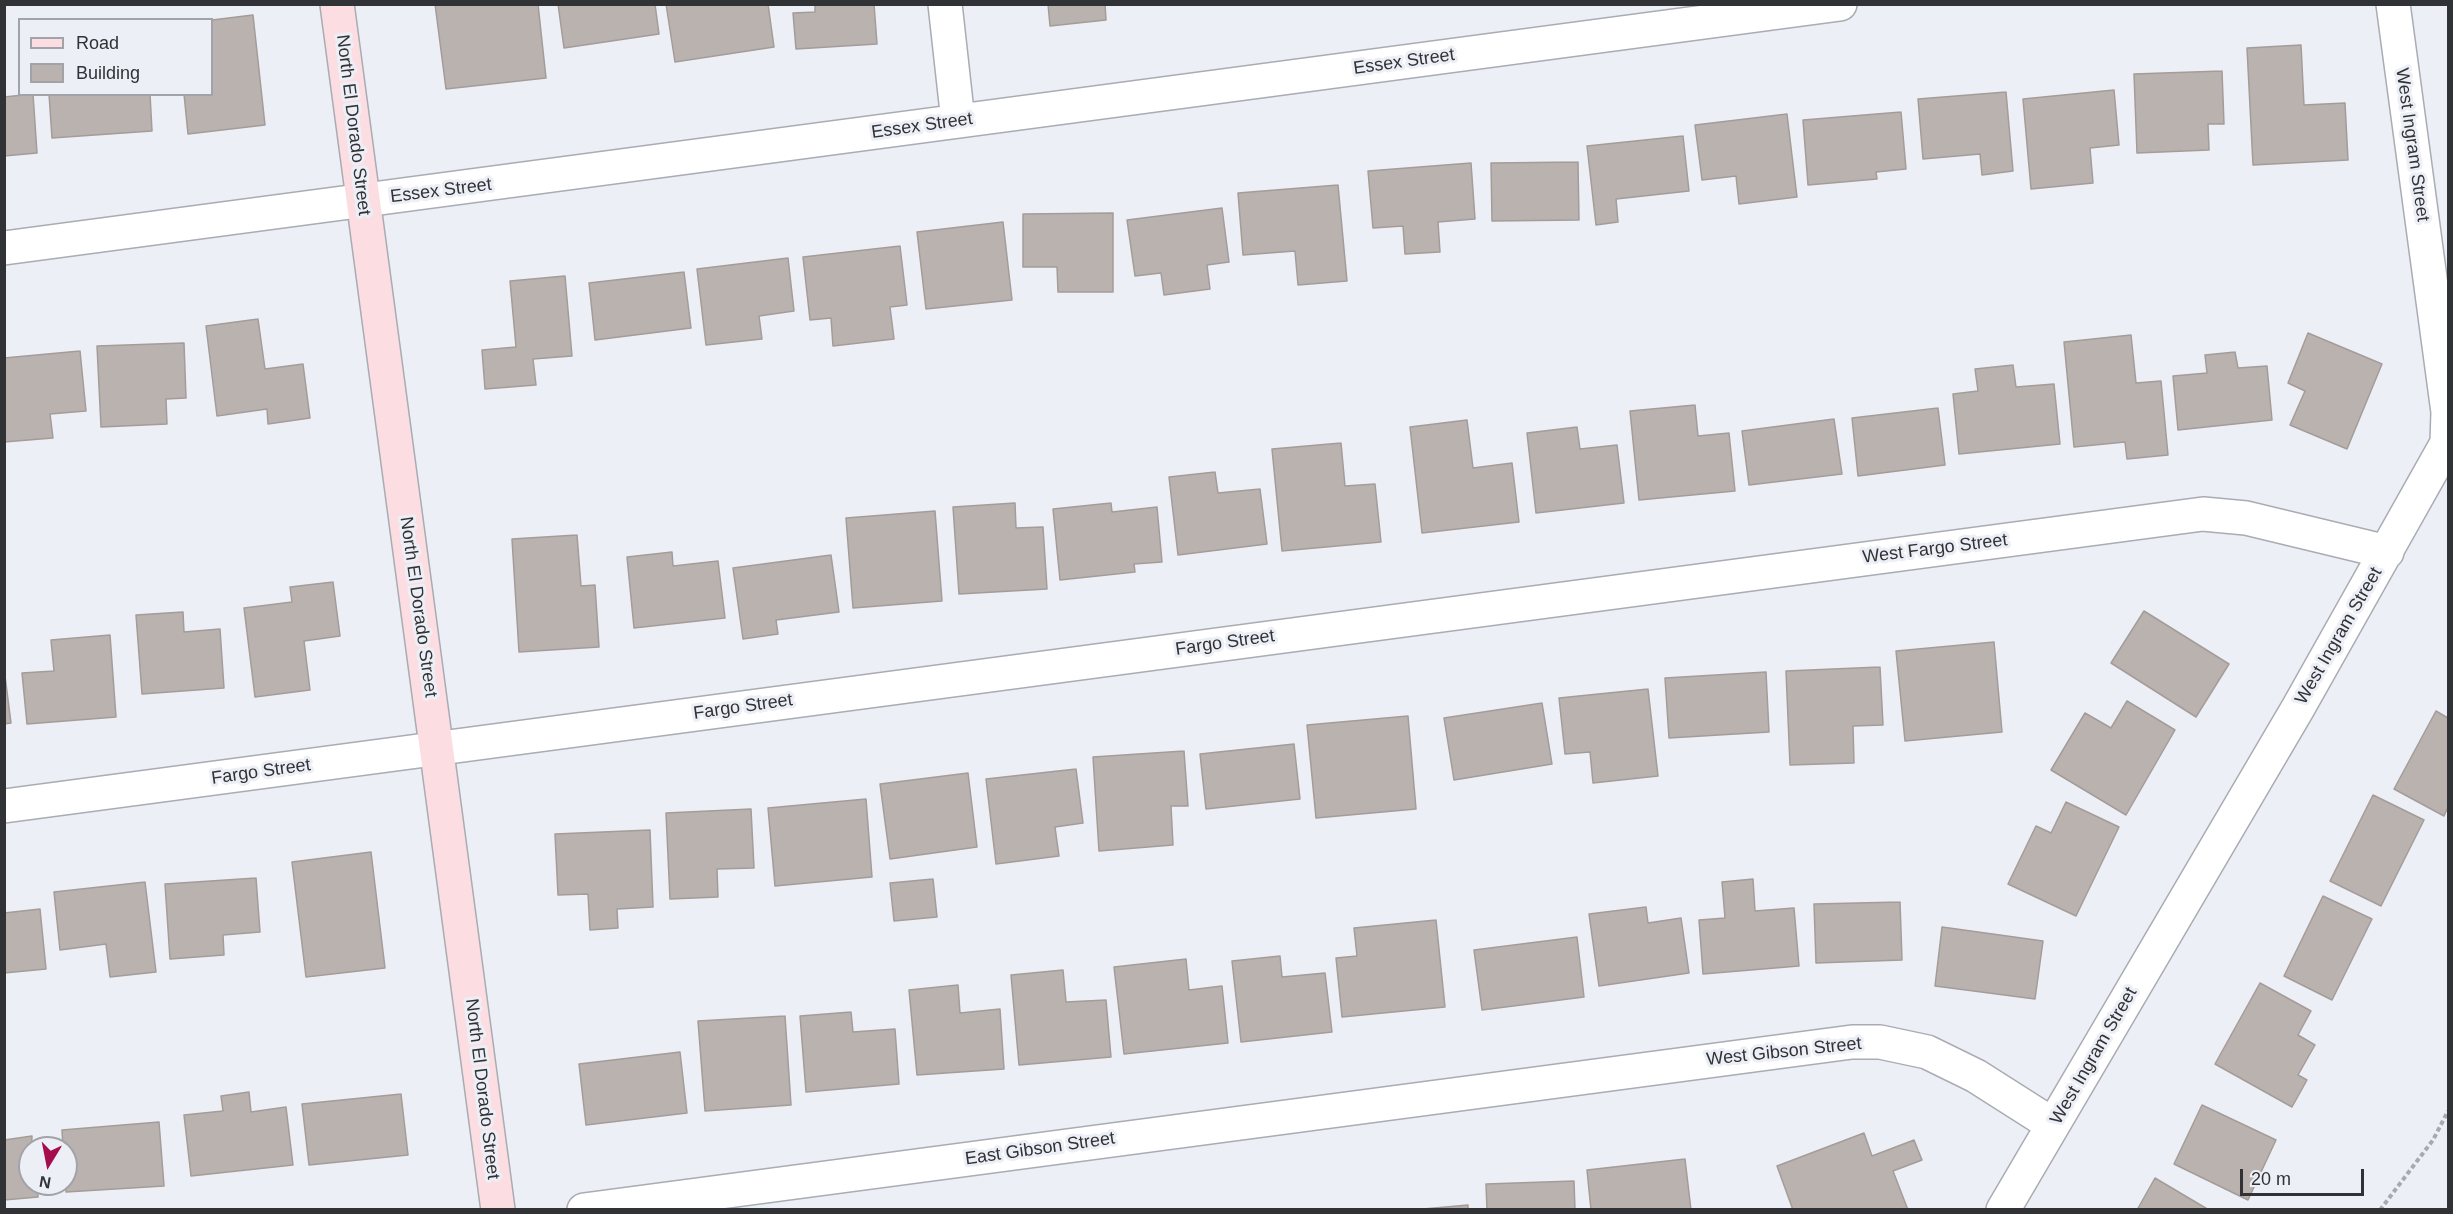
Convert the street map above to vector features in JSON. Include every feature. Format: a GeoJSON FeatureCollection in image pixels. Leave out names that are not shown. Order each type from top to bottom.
{"type":"FeatureCollection","features":[{"type":"Feature","properties":{"kind":"main road","name":"North El Dorado Street"},"geometry":{"type":"LineString","coordinates":[[337,4],[498,1209]]}},
{"type":"Feature","properties":{"kind":"street"},"geometry":{"type":"LineString","coordinates":[[945,4],[958,121]]}},
{"type":"Feature","properties":{"kind":"street","name":"Essex Street"},"geometry":{"type":"LineString","coordinates":[[4,248],[1840,4]]}},
{"type":"Feature","properties":{"kind":"street","name":"West Ingram Street"},"geometry":{"type":"LineString","coordinates":[[2003,1209],[2387,552],[2447,443],[2448,412],[2393,4]]}},
{"type":"Feature","properties":{"kind":"street","name":"West Fargo Street"},"geometry":{"type":"LineString","coordinates":[[1481,609],[2203,514],[2246,518],[2387,552]]}},
{"type":"Feature","properties":{"kind":"street","name":"Fargo Street"},"geometry":{"type":"LineString","coordinates":[[4,806],[1481,609]]}},
{"type":"Feature","properties":{"kind":"street","name":"West Gibson Street"},"geometry":{"type":"LineString","coordinates":[[1496,1088],[1852,1042],[1880,1042],[1927,1052],[1976,1076],[2053,1125]]}},
{"type":"Feature","properties":{"kind":"street","name":"East Gibson Street"},"geometry":{"type":"LineString","coordinates":[[584,1209],[1496,1088]]}},
{"type":"Feature","properties":{"kind":"path"},"geometry":{"type":"LineString","coordinates":[[2380,1209],[2433,1140],[2448,1112]]}},
{"type":"Feature","properties":{"kind":"building"},"geometry":{"type":"Polygon","coordinates":[[[435,4],[538,4],[546,78],[446,89],[435,4]]]}},
{"type":"Feature","properties":{"kind":"building"},"geometry":{"type":"Polygon","coordinates":[[[558,4],[655,4],[659,34],[564,48],[558,4]]]}},
{"type":"Feature","properties":{"kind":"building"},"geometry":{"type":"Polygon","coordinates":[[[666,4],[768,4],[774,47],[675,62],[666,4]]]}},
{"type":"Feature","properties":{"kind":"building"},"geometry":{"type":"Polygon","coordinates":[[[815,4],[874,4],[877,44],[796,49],[793,13],[815,12],[815,4]]]}},
{"type":"Feature","properties":{"kind":"building"},"geometry":{"type":"Polygon","coordinates":[[[1048,4],[1105,4],[1106,20],[1050,26],[1048,4]]]}},
{"type":"Feature","properties":{"kind":"building"},"geometry":{"type":"Polygon","coordinates":[[[253,15],[265,125],[188,134],[184,96],[213,96],[213,20],[253,15]]]}},
{"type":"Feature","properties":{"kind":"building"},"geometry":{"type":"Polygon","coordinates":[[[2301,45],[2304,105],[2345,103],[2348,160],[2253,165],[2247,48],[2301,45]]]}},
{"type":"Feature","properties":{"kind":"building"},"geometry":{"type":"Polygon","coordinates":[[[2222,71],[2224,124],[2208,124],[2209,150],[2137,153],[2134,74],[2222,71]]]}},
{"type":"Feature","properties":{"kind":"building"},"geometry":{"type":"Polygon","coordinates":[[[2114,90],[2119,145],[2090,148],[2093,183],[2031,189],[2023,99],[2114,90]]]}},
{"type":"Feature","properties":{"kind":"building"},"geometry":{"type":"Polygon","coordinates":[[[2006,92],[2013,171],[1982,175],[1980,154],[1923,159],[1918,99],[2006,92]]]}},
{"type":"Feature","properties":{"kind":"building"},"geometry":{"type":"Polygon","coordinates":[[[33,96],[37,153],[4,156],[4,97],[33,96]]]}},
{"type":"Feature","properties":{"kind":"building"},"geometry":{"type":"Polygon","coordinates":[[[49,96],[150,96],[152,131],[52,138],[49,96]]]}},
{"type":"Feature","properties":{"kind":"building"},"geometry":{"type":"Polygon","coordinates":[[[1901,112],[1906,169],[1876,172],[1877,179],[1808,185],[1803,120],[1901,112]]]}},
{"type":"Feature","properties":{"kind":"building"},"geometry":{"type":"Polygon","coordinates":[[[1787,114],[1797,197],[1739,204],[1736,176],[1702,180],[1695,125],[1787,114]]]}},
{"type":"Feature","properties":{"kind":"building"},"geometry":{"type":"Polygon","coordinates":[[[1683,136],[1689,191],[1616,199],[1618,222],[1596,225],[1587,146],[1683,136]]]}},
{"type":"Feature","properties":{"kind":"building"},"geometry":{"type":"Polygon","coordinates":[[[1578,162],[1579,220],[1492,221],[1491,163],[1578,162]]]}},
{"type":"Feature","properties":{"kind":"building"},"geometry":{"type":"Polygon","coordinates":[[[1471,163],[1475,219],[1438,222],[1440,252],[1405,254],[1403,226],[1373,228],[1368,171],[1471,163]]]}},
{"type":"Feature","properties":{"kind":"building"},"geometry":{"type":"Polygon","coordinates":[[[1338,185],[1347,281],[1298,285],[1295,251],[1243,255],[1238,193],[1338,185]]]}},
{"type":"Feature","properties":{"kind":"building"},"geometry":{"type":"Polygon","coordinates":[[[1222,208],[1229,262],[1207,265],[1210,289],[1164,295],[1161,273],[1135,276],[1127,220],[1222,208]]]}},
{"type":"Feature","properties":{"kind":"building"},"geometry":{"type":"Polygon","coordinates":[[[1113,213],[1113,292],[1058,292],[1057,267],[1023,267],[1023,214],[1113,213]]]}},
{"type":"Feature","properties":{"kind":"building"},"geometry":{"type":"Polygon","coordinates":[[[1003,222],[1012,300],[926,309],[917,232],[1003,222]]]}},
{"type":"Feature","properties":{"kind":"building"},"geometry":{"type":"Polygon","coordinates":[[[900,246],[907,305],[890,307],[894,339],[833,346],[831,318],[810,320],[803,257],[900,246]]]}},
{"type":"Feature","properties":{"kind":"building"},"geometry":{"type":"Polygon","coordinates":[[[788,258],[794,311],[759,316],[762,339],[706,345],[697,269],[788,258]]]}},
{"type":"Feature","properties":{"kind":"building"},"geometry":{"type":"Polygon","coordinates":[[[684,272],[691,328],[595,340],[589,283],[684,272]]]}},
{"type":"Feature","properties":{"kind":"building"},"geometry":{"type":"Polygon","coordinates":[[[565,276],[572,356],[533,359],[536,385],[485,389],[482,350],[516,347],[510,281],[565,276]]]}},
{"type":"Feature","properties":{"kind":"building"},"geometry":{"type":"Polygon","coordinates":[[[258,319],[265,369],[303,364],[310,418],[268,424],[267,409],[217,416],[206,326],[258,319]]]}},
{"type":"Feature","properties":{"kind":"building"},"geometry":{"type":"Polygon","coordinates":[[[2308,333],[2382,364],[2347,449],[2290,425],[2305,391],[2288,383],[2308,333]]]}},
{"type":"Feature","properties":{"kind":"building"},"geometry":{"type":"Polygon","coordinates":[[[2131,335],[2136,383],[2161,381],[2168,455],[2127,459],[2125,442],[2074,447],[2064,342],[2131,335]]]}},
{"type":"Feature","properties":{"kind":"building"},"geometry":{"type":"Polygon","coordinates":[[[184,343],[186,398],[166,399],[167,424],[101,427],[97,346],[184,343]]]}},
{"type":"Feature","properties":{"kind":"building"},"geometry":{"type":"Polygon","coordinates":[[[80,351],[86,411],[50,414],[53,438],[4,442],[4,358],[80,351]]]}},
{"type":"Feature","properties":{"kind":"building"},"geometry":{"type":"Polygon","coordinates":[[[2235,352],[2238,368],[2267,366],[2272,420],[2178,430],[2173,376],[2207,373],[2205,355],[2235,352]]]}},
{"type":"Feature","properties":{"kind":"building"},"geometry":{"type":"Polygon","coordinates":[[[2013,365],[2016,387],[2054,384],[2060,444],[1959,454],[1953,394],[1978,391],[1975,369],[2013,365]]]}},
{"type":"Feature","properties":{"kind":"building"},"geometry":{"type":"Polygon","coordinates":[[[1695,405],[1698,436],[1729,433],[1735,491],[1639,500],[1630,411],[1695,405]]]}},
{"type":"Feature","properties":{"kind":"building"},"geometry":{"type":"Polygon","coordinates":[[[1938,408],[1945,465],[1858,476],[1852,418],[1938,408]]]}},
{"type":"Feature","properties":{"kind":"building"},"geometry":{"type":"Polygon","coordinates":[[[1834,419],[1842,474],[1749,485],[1742,431],[1834,419]]]}},
{"type":"Feature","properties":{"kind":"building"},"geometry":{"type":"Polygon","coordinates":[[[1467,420],[1473,468],[1512,463],[1519,522],[1422,533],[1410,427],[1467,420]]]}},
{"type":"Feature","properties":{"kind":"building"},"geometry":{"type":"Polygon","coordinates":[[[1577,427],[1580,449],[1617,445],[1624,503],[1536,513],[1527,433],[1577,427]]]}},
{"type":"Feature","properties":{"kind":"building"},"geometry":{"type":"Polygon","coordinates":[[[1341,443],[1345,486],[1375,484],[1381,542],[1282,551],[1272,449],[1341,443]]]}},
{"type":"Feature","properties":{"kind":"building"},"geometry":{"type":"Polygon","coordinates":[[[1215,472],[1218,493],[1260,489],[1267,544],[1178,555],[1169,477],[1215,472]]]}},
{"type":"Feature","properties":{"kind":"building"},"geometry":{"type":"Polygon","coordinates":[[[1015,503],[1016,528],[1043,527],[1047,589],[959,594],[953,507],[1015,503]]]}},
{"type":"Feature","properties":{"kind":"building"},"geometry":{"type":"Polygon","coordinates":[[[1111,503],[1112,512],[1157,507],[1162,562],[1134,564],[1135,572],[1060,580],[1053,509],[1111,503]]]}},
{"type":"Feature","properties":{"kind":"building"},"geometry":{"type":"Polygon","coordinates":[[[935,511],[942,601],[853,608],[846,518],[935,511]]]}},
{"type":"Feature","properties":{"kind":"building"},"geometry":{"type":"Polygon","coordinates":[[[577,535],[581,586],[595,585],[599,647],[519,652],[512,539],[577,535]]]}},
{"type":"Feature","properties":{"kind":"building"},"geometry":{"type":"Polygon","coordinates":[[[672,552],[673,566],[718,561],[725,618],[634,628],[627,557],[672,552]]]}},
{"type":"Feature","properties":{"kind":"building"},"geometry":{"type":"Polygon","coordinates":[[[831,555],[839,612],[776,620],[778,634],[743,639],[733,568],[831,555]]]}},
{"type":"Feature","properties":{"kind":"building"},"geometry":{"type":"Polygon","coordinates":[[[333,582],[340,636],[304,641],[310,690],[255,697],[244,608],[292,602],[290,587],[333,582]]]}},
{"type":"Feature","properties":{"kind":"building"},"geometry":{"type":"Polygon","coordinates":[[[2144,611],[2229,664],[2196,717],[2111,663],[2144,611]]]}},
{"type":"Feature","properties":{"kind":"building"},"geometry":{"type":"Polygon","coordinates":[[[183,612],[184,632],[220,629],[224,688],[142,694],[136,615],[183,612]]]}},
{"type":"Feature","properties":{"kind":"building"},"geometry":{"type":"Polygon","coordinates":[[[110,635],[116,717],[27,724],[22,673],[54,671],[51,640],[110,635]]]}},
{"type":"Feature","properties":{"kind":"building"},"geometry":{"type":"Polygon","coordinates":[[[1994,642],[2002,732],[1905,741],[1896,651],[1994,642]]]}},
{"type":"Feature","properties":{"kind":"building"},"geometry":{"type":"Polygon","coordinates":[[[1880,667],[1883,725],[1853,726],[1854,763],[1790,765],[1786,671],[1880,667]]]}},
{"type":"Feature","properties":{"kind":"building"},"geometry":{"type":"Polygon","coordinates":[[[4,668],[11,723],[4,724],[4,668]]]}},
{"type":"Feature","properties":{"kind":"building"},"geometry":{"type":"Polygon","coordinates":[[[1766,672],[1769,732],[1669,738],[1665,678],[1766,672]]]}},
{"type":"Feature","properties":{"kind":"building"},"geometry":{"type":"Polygon","coordinates":[[[1648,689],[1658,776],[1593,783],[1590,752],[1565,754],[1559,698],[1648,689]]]}},
{"type":"Feature","properties":{"kind":"building"},"geometry":{"type":"Polygon","coordinates":[[[2127,701],[2175,730],[2126,815],[2051,770],[2085,713],[2111,728],[2127,701]]]}},
{"type":"Feature","properties":{"kind":"building"},"geometry":{"type":"Polygon","coordinates":[[[1542,703],[1552,764],[1454,780],[1444,718],[1542,703]]]}},
{"type":"Feature","properties":{"kind":"building"},"geometry":{"type":"Polygon","coordinates":[[[2436,711],[2448,718],[2448,807],[2444,816],[2394,789],[2436,711]]]}},
{"type":"Feature","properties":{"kind":"building"},"geometry":{"type":"Polygon","coordinates":[[[1408,716],[1416,809],[1316,818],[1307,725],[1408,716]]]}},
{"type":"Feature","properties":{"kind":"building"},"geometry":{"type":"Polygon","coordinates":[[[1294,744],[1300,799],[1206,809],[1200,754],[1294,744]]]}},
{"type":"Feature","properties":{"kind":"building"},"geometry":{"type":"Polygon","coordinates":[[[1184,751],[1188,806],[1171,806],[1173,845],[1099,851],[1093,757],[1184,751]]]}},
{"type":"Feature","properties":{"kind":"building"},"geometry":{"type":"Polygon","coordinates":[[[1076,769],[1083,823],[1055,827],[1059,856],[996,864],[986,779],[1076,769]]]}},
{"type":"Feature","properties":{"kind":"building"},"geometry":{"type":"Polygon","coordinates":[[[968,773],[977,847],[890,859],[880,784],[968,773]]]}},
{"type":"Feature","properties":{"kind":"building"},"geometry":{"type":"Polygon","coordinates":[[[2373,795],[2424,820],[2381,906],[2330,881],[2373,795]]]}},
{"type":"Feature","properties":{"kind":"building"},"geometry":{"type":"Polygon","coordinates":[[[866,799],[872,877],[775,886],[768,808],[866,799]]]}},
{"type":"Feature","properties":{"kind":"building"},"geometry":{"type":"Polygon","coordinates":[[[2066,802],[2119,827],[2076,916],[2008,884],[2036,826],[2051,833],[2066,802]]]}},
{"type":"Feature","properties":{"kind":"building"},"geometry":{"type":"Polygon","coordinates":[[[751,809],[754,868],[717,869],[718,897],[670,899],[666,813],[751,809]]]}},
{"type":"Feature","properties":{"kind":"building"},"geometry":{"type":"Polygon","coordinates":[[[650,830],[653,907],[617,909],[618,928],[590,930],[588,894],[558,895],[555,834],[650,830]]]}},
{"type":"Feature","properties":{"kind":"building"},"geometry":{"type":"Polygon","coordinates":[[[371,852],[385,968],[306,977],[292,862],[371,852]]]}},
{"type":"Feature","properties":{"kind":"building"},"geometry":{"type":"Polygon","coordinates":[[[256,878],[260,932],[223,935],[224,955],[170,959],[165,884],[256,878]]]}},
{"type":"Feature","properties":{"kind":"building"},"geometry":{"type":"Polygon","coordinates":[[[933,879],[937,917],[894,921],[890,883],[933,879]]]}},
{"type":"Feature","properties":{"kind":"building"},"geometry":{"type":"Polygon","coordinates":[[[1753,879],[1755,911],[1794,908],[1799,966],[1703,974],[1699,920],[1725,918],[1722,882],[1753,879]]]}},
{"type":"Feature","properties":{"kind":"building"},"geometry":{"type":"Polygon","coordinates":[[[145,882],[156,972],[110,977],[106,944],[60,950],[54,892],[145,882]]]}},
{"type":"Feature","properties":{"kind":"building"},"geometry":{"type":"Polygon","coordinates":[[[2323,896],[2372,919],[2332,1000],[2284,976],[2323,896]]]}},
{"type":"Feature","properties":{"kind":"building"},"geometry":{"type":"Polygon","coordinates":[[[1900,902],[1902,960],[1816,963],[1814,904],[1900,902]]]}},
{"type":"Feature","properties":{"kind":"building"},"geometry":{"type":"Polygon","coordinates":[[[1646,907],[1648,923],[1681,918],[1689,973],[1599,986],[1589,914],[1646,907]]]}},
{"type":"Feature","properties":{"kind":"building"},"geometry":{"type":"Polygon","coordinates":[[[40,909],[46,969],[4,973],[4,913],[40,909]]]}},
{"type":"Feature","properties":{"kind":"building"},"geometry":{"type":"Polygon","coordinates":[[[1436,920],[1445,1007],[1342,1017],[1336,958],[1357,956],[1354,928],[1436,920]]]}},
{"type":"Feature","properties":{"kind":"building"},"geometry":{"type":"Polygon","coordinates":[[[1942,927],[2043,941],[2035,999],[1935,986],[1942,927]]]}},
{"type":"Feature","properties":{"kind":"building"},"geometry":{"type":"Polygon","coordinates":[[[1577,937],[1584,997],[1482,1010],[1474,950],[1577,937]]]}},
{"type":"Feature","properties":{"kind":"building"},"geometry":{"type":"Polygon","coordinates":[[[1280,956],[1282,977],[1325,973],[1332,1032],[1241,1042],[1232,961],[1280,956]]]}},
{"type":"Feature","properties":{"kind":"building"},"geometry":{"type":"Polygon","coordinates":[[[1186,959],[1189,990],[1222,986],[1228,1043],[1124,1054],[1114,967],[1186,959]]]}},
{"type":"Feature","properties":{"kind":"building"},"geometry":{"type":"Polygon","coordinates":[[[1063,970],[1066,1002],[1106,1000],[1111,1057],[1019,1065],[1011,975],[1063,970]]]}},
{"type":"Feature","properties":{"kind":"building"},"geometry":{"type":"Polygon","coordinates":[[[2260,983],[2311,1011],[2298,1035],[2315,1045],[2298,1075],[2307,1080],[2292,1107],[2215,1064],[2260,983]]]}},
{"type":"Feature","properties":{"kind":"building"},"geometry":{"type":"Polygon","coordinates":[[[958,985],[960,1013],[1000,1009],[1004,1069],[917,1075],[909,990],[958,985]]]}},
{"type":"Feature","properties":{"kind":"building"},"geometry":{"type":"Polygon","coordinates":[[[851,1012],[853,1032],[895,1029],[899,1084],[806,1092],[800,1016],[851,1012]]]}},
{"type":"Feature","properties":{"kind":"building"},"geometry":{"type":"Polygon","coordinates":[[[785,1016],[791,1105],[705,1111],[698,1021],[785,1016]]]}},
{"type":"Feature","properties":{"kind":"building"},"geometry":{"type":"Polygon","coordinates":[[[680,1052],[687,1113],[586,1125],[579,1064],[680,1052]]]}},
{"type":"Feature","properties":{"kind":"building"},"geometry":{"type":"Polygon","coordinates":[[[249,1092],[251,1112],[286,1107],[293,1165],[191,1176],[184,1115],[223,1111],[221,1096],[249,1092]]]}},
{"type":"Feature","properties":{"kind":"building"},"geometry":{"type":"Polygon","coordinates":[[[401,1094],[408,1155],[309,1165],[302,1104],[401,1094]]]}},
{"type":"Feature","properties":{"kind":"building"},"geometry":{"type":"Polygon","coordinates":[[[2202,1105],[2276,1140],[2248,1200],[2174,1164],[2202,1105]]]}},
{"type":"Feature","properties":{"kind":"building"},"geometry":{"type":"Polygon","coordinates":[[[159,1122],[164,1186],[78,1191],[78,1136],[62,1136],[62,1130],[159,1122]]]}},
{"type":"Feature","properties":{"kind":"building"},"geometry":{"type":"Polygon","coordinates":[[[1864,1133],[1872,1156],[1914,1140],[1922,1160],[1893,1171],[1908,1210],[1793,1210],[1777,1166],[1864,1133]]]}},
{"type":"Feature","properties":{"kind":"building"},"geometry":{"type":"Polygon","coordinates":[[[18,1138],[18,1196],[38,1197],[4,1200],[4,1140],[18,1138]]]}},
{"type":"Feature","properties":{"kind":"building"},"geometry":{"type":"Polygon","coordinates":[[[1685,1159],[1691,1210],[1591,1210],[1587,1170],[1685,1159]]]}},
{"type":"Feature","properties":{"kind":"building"},"geometry":{"type":"Polygon","coordinates":[[[2155,1178],[2209,1210],[2137,1210],[2155,1178]]]}},
{"type":"Feature","properties":{"kind":"building"},"geometry":{"type":"Polygon","coordinates":[[[1574,1181],[1575,1210],[1487,1210],[1486,1184],[1574,1181]]]}},
{"type":"Feature","properties":{"kind":"building"},"geometry":{"type":"Polygon","coordinates":[[[1468,1205],[1468,1210],[1412,1210],[1468,1205]]]}}]}
